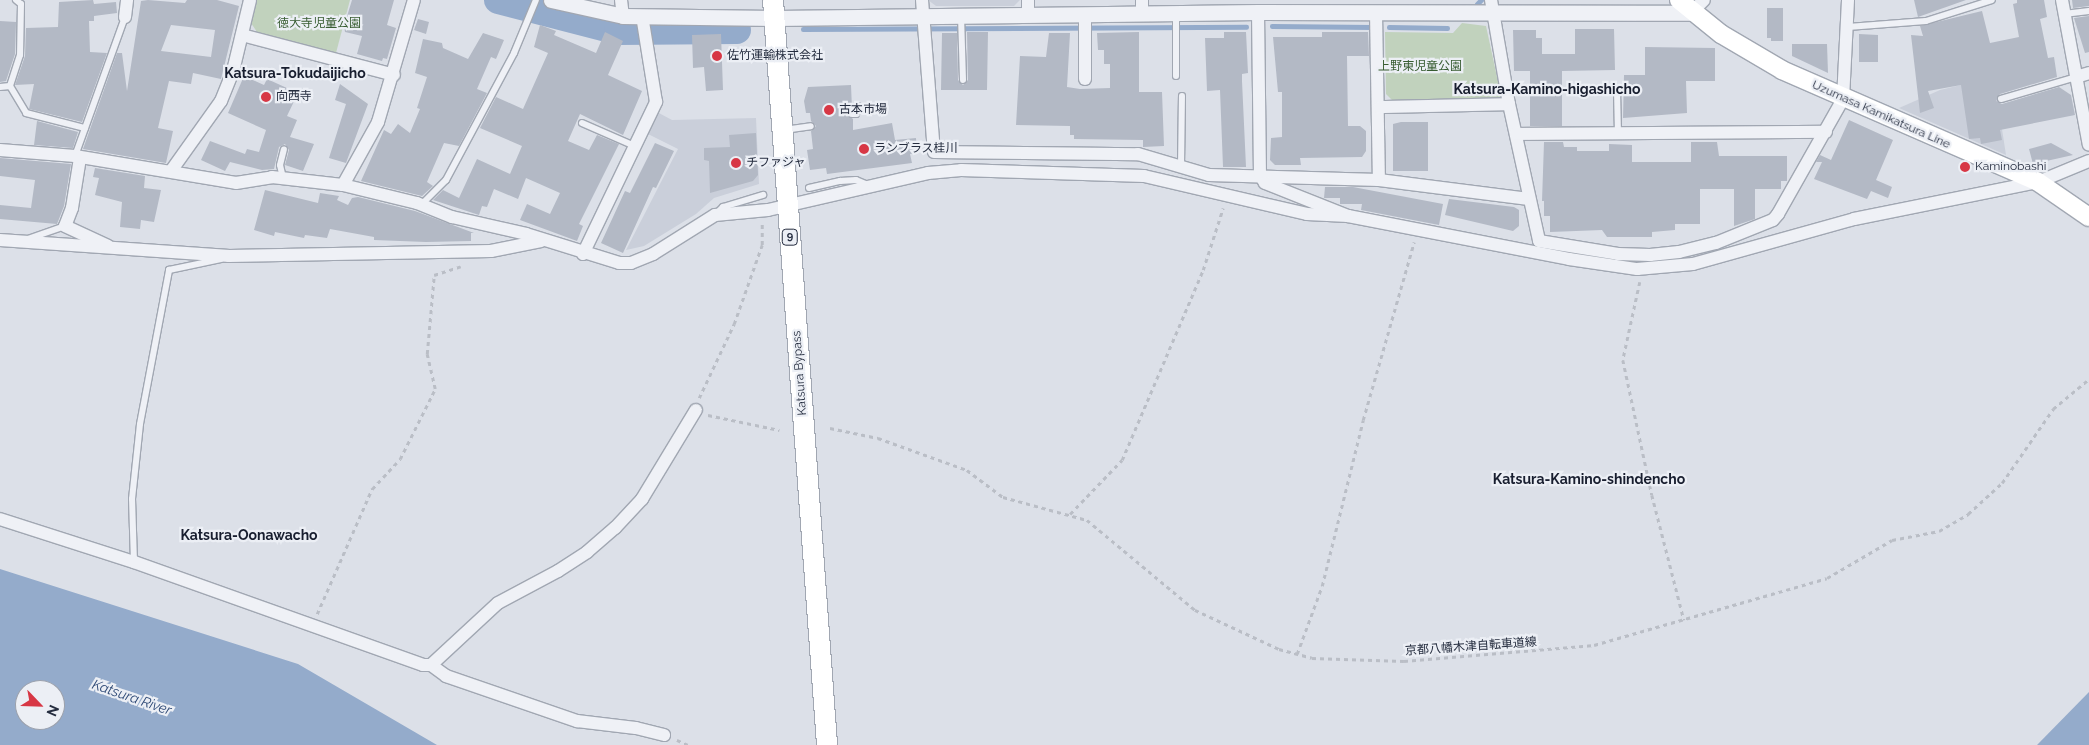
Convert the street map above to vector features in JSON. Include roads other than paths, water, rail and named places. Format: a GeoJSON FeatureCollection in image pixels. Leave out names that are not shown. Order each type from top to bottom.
{"type":"FeatureCollection","features":[{"type":"Feature","properties":{"kind":"highway","name":"Katsura Bypass"},"geometry":{"type":"LineString","coordinates":[[774,9],[827,745]]}},
{"type":"Feature","properties":{"kind":"main road","name":"Uzumasa Kamikatsura Line"},"geometry":{"type":"LineString","coordinates":[[1685,6],[1749,52],[1843,99],[2038,182],[2054,191],[2089,217]]}},
{"type":"Feature","properties":{"kind":"street"},"geometry":{"type":"LineString","coordinates":[[125,17],[127,0]]}},
{"type":"Feature","properties":{"kind":"street"},"geometry":{"type":"LineString","coordinates":[[170,171],[221,101],[234,71],[250,0]]}},
{"type":"Feature","properties":{"kind":"street"},"geometry":{"type":"LineString","coordinates":[[343,185],[378,122],[394,75],[414,0]]}},
{"type":"Feature","properties":{"kind":"street"},"geometry":{"type":"LineString","coordinates":[[551,0],[623,16],[644,26],[774,9],[923,16],[962,15],[1028,7],[1085,24],[1142,7],[1176,23],[1258,6],[1376,13],[1492,6],[1685,6],[1704,0]]}},
{"type":"Feature","properties":{"kind":"street"},"geometry":{"type":"LineString","coordinates":[[622,0],[623,16]]}},
{"type":"Feature","properties":{"kind":"street"},"geometry":{"type":"LineString","coordinates":[[922,0],[934,152],[1138,154],[1209,174],[1379,180],[1529,199]]}},
{"type":"Feature","properties":{"kind":"street"},"geometry":{"type":"LineString","coordinates":[[1492,6],[1509,104],[1539,241],[1618,254],[1679,252],[1716,243],[1773,220],[1826,132],[1843,99],[1848,0]]}},
{"type":"Feature","properties":{"kind":"street"},"geometry":{"type":"LineString","coordinates":[[2062,0],[2089,146]]}},
{"type":"Feature","properties":{"kind":"street"},"geometry":{"type":"LineString","coordinates":[[1258,6],[1260,175],[1265,183],[1348,216]]}},
{"type":"Feature","properties":{"kind":"street"},"geometry":{"type":"LineString","coordinates":[[1376,13],[1380,107],[1379,180]]}},
{"type":"Feature","properties":{"kind":"street"},"geometry":{"type":"LineString","coordinates":[[1085,24],[1085,79]]}},
{"type":"Feature","properties":{"kind":"street"},"geometry":{"type":"LineString","coordinates":[[583,254],[656,102],[644,26]]}},
{"type":"Feature","properties":{"kind":"street"},"geometry":{"type":"LineString","coordinates":[[242,35],[394,75]]}},
{"type":"Feature","properties":{"kind":"street"},"geometry":{"type":"LineString","coordinates":[[2076,77],[2089,73]]}},
{"type":"Feature","properties":{"kind":"street"},"geometry":{"type":"LineString","coordinates":[[1380,107],[1509,104]]}},
{"type":"Feature","properties":{"kind":"street"},"geometry":{"type":"LineString","coordinates":[[1516,134],[1826,132]]}},
{"type":"Feature","properties":{"kind":"street"},"geometry":{"type":"LineString","coordinates":[[0,150],[78,157],[136,169],[170,171],[236,183],[283,178],[343,185],[422,204],[452,217],[526,234],[541,241],[619,264],[631,263],[653,254],[715,215],[787,206],[928,173],[1021,170],[1144,176],[1308,214],[1348,216],[1569,259],[1637,269],[1666,268],[1712,259],[1854,220],[2038,182],[2089,161]]}},
{"type":"Feature","properties":{"kind":"street"},"geometry":{"type":"LineString","coordinates":[[78,157],[72,208],[65,226],[102,241],[110,248]]}},
{"type":"Feature","properties":{"kind":"street"},"geometry":{"type":"LineString","coordinates":[[0,240],[230,256],[490,251],[541,241]]}},
{"type":"Feature","properties":{"kind":"street"},"geometry":{"type":"LineString","coordinates":[[431,665],[498,603],[558,571],[587,552],[615,528],[642,499],[696,410]]}},
{"type":"Feature","properties":{"kind":"street"},"geometry":{"type":"LineString","coordinates":[[0,519],[134,562],[423,665],[431,665],[446,676],[577,721],[636,728],[664,735]]}},
{"type":"Feature","properties":{"kind":"lane"},"geometry":{"type":"LineString","coordinates":[[16,0],[21,4],[20,55],[10,86],[26,113],[85,128]]}},
{"type":"Feature","properties":{"kind":"lane"},"geometry":{"type":"LineString","coordinates":[[1848,27],[1926,20],[1992,0]]}},
{"type":"Feature","properties":{"kind":"lane"},"geometry":{"type":"LineString","coordinates":[[422,204],[446,180],[514,53],[535,2]]}},
{"type":"Feature","properties":{"kind":"lane"},"geometry":{"type":"LineString","coordinates":[[2064,14],[2089,11]]}},
{"type":"Feature","properties":{"kind":"lane"},"geometry":{"type":"LineString","coordinates":[[962,15],[962,80]]}},
{"type":"Feature","properties":{"kind":"lane"},"geometry":{"type":"LineString","coordinates":[[78,157],[85,128],[125,17]]}},
{"type":"Feature","properties":{"kind":"lane"},"geometry":{"type":"LineString","coordinates":[[1176,23],[1176,76]]}},
{"type":"Feature","properties":{"kind":"lane"},"geometry":{"type":"LineString","coordinates":[[2001,99],[2076,77]]}},
{"type":"Feature","properties":{"kind":"lane"},"geometry":{"type":"LineString","coordinates":[[0,87],[10,86]]}},
{"type":"Feature","properties":{"kind":"lane"},"geometry":{"type":"LineString","coordinates":[[1617,90],[1618,133]]}},
{"type":"Feature","properties":{"kind":"lane"},"geometry":{"type":"LineString","coordinates":[[1181,166],[1182,96]]}},
{"type":"Feature","properties":{"kind":"lane"},"geometry":{"type":"LineString","coordinates":[[852,114],[856,114],[858,106]]}},
{"type":"Feature","properties":{"kind":"lane"},"geometry":{"type":"LineString","coordinates":[[582,123],[635,146]]}},
{"type":"Feature","properties":{"kind":"lane"},"geometry":{"type":"LineString","coordinates":[[783,130],[811,126]]}},
{"type":"Feature","properties":{"kind":"lane"},"geometry":{"type":"LineString","coordinates":[[283,178],[280,165],[284,148]]}},
{"type":"Feature","properties":{"kind":"lane"},"geometry":{"type":"LineString","coordinates":[[809,188],[856,180],[871,186]]}},
{"type":"Feature","properties":{"kind":"lane"},"geometry":{"type":"LineString","coordinates":[[715,215],[723,207],[762,195]]}},
{"type":"Feature","properties":{"kind":"lane"},"geometry":{"type":"LineString","coordinates":[[22,241],[30,236],[65,226]]}},
{"type":"Feature","properties":{"kind":"lane"},"geometry":{"type":"LineString","coordinates":[[134,562],[132,499],[140,424],[169,270],[204,265],[230,256]]}},
{"type":"Feature","properties":{"kind":"water","name":"Katsura River"},"geometry":{"type":"Polygon","coordinates":[[[0,569],[298,664],[437,745],[0,745],[0,569]]]}},
{"type":"Feature","properties":{"kind":"water"},"geometry":{"type":"Polygon","coordinates":[[[2089,692],[2089,745],[2037,745],[2089,692]]]}},
{"type":"Feature","properties":{"kind":"waterway"},"geometry":{"type":"LineString","coordinates":[[498,0],[618,31],[737,30]]}},
{"type":"Feature","properties":{"kind":"waterway"},"geometry":{"type":"LineString","coordinates":[[1477,4],[1481,0]]}},
{"type":"Feature","properties":{"kind":"waterway"},"geometry":{"type":"LineString","coordinates":[[1272,26],[1372,27]]}},
{"type":"Feature","properties":{"kind":"waterway"},"geometry":{"type":"LineString","coordinates":[[803,29],[1246,27]]}},
{"type":"Feature","properties":{"kind":"waterway"},"geometry":{"type":"LineString","coordinates":[[1389,27],[1447,28]]}},
{"type":"Feature","properties":{"kind":"place","name":"佐竹運輸株式会社"},"geometry":{"type":"Point","coordinates":[717,56]}},
{"type":"Feature","properties":{"kind":"place","name":"向西寺"},"geometry":{"type":"Point","coordinates":[266,97]}},
{"type":"Feature","properties":{"kind":"place","name":"古本市場"},"geometry":{"type":"Point","coordinates":[829,110]}},
{"type":"Feature","properties":{"kind":"place","name":"ランブラス桂川"},"geometry":{"type":"Point","coordinates":[864,149]}},
{"type":"Feature","properties":{"kind":"place","name":"チファジャ"},"geometry":{"type":"Point","coordinates":[736,163]}},
{"type":"Feature","properties":{"kind":"place","name":"Kaminobashi"},"geometry":{"type":"Point","coordinates":[1965,167]}},
{"type":"Feature","properties":{"kind":"district","name":"Katsura-Tokudaijicho"},"geometry":{"type":"Point","coordinates":[295,73]}},
{"type":"Feature","properties":{"kind":"district","name":"Katsura-Kamino-higashicho"},"geometry":{"type":"Point","coordinates":[1547,89]}},
{"type":"Feature","properties":{"kind":"district","name":"Katsura-Kamino-shindencho"},"geometry":{"type":"Point","coordinates":[1589,479]}},
{"type":"Feature","properties":{"kind":"district","name":"Katsura-Oonawacho"},"geometry":{"type":"Point","coordinates":[249,535]}},
{"type":"Feature","properties":{"kind":"park label","name":"徳大寺児童公園"},"geometry":{"type":"Point","coordinates":[319,24]}},
{"type":"Feature","properties":{"kind":"park label","name":"上野東児童公園"},"geometry":{"type":"Point","coordinates":[1420,67]}}]}
